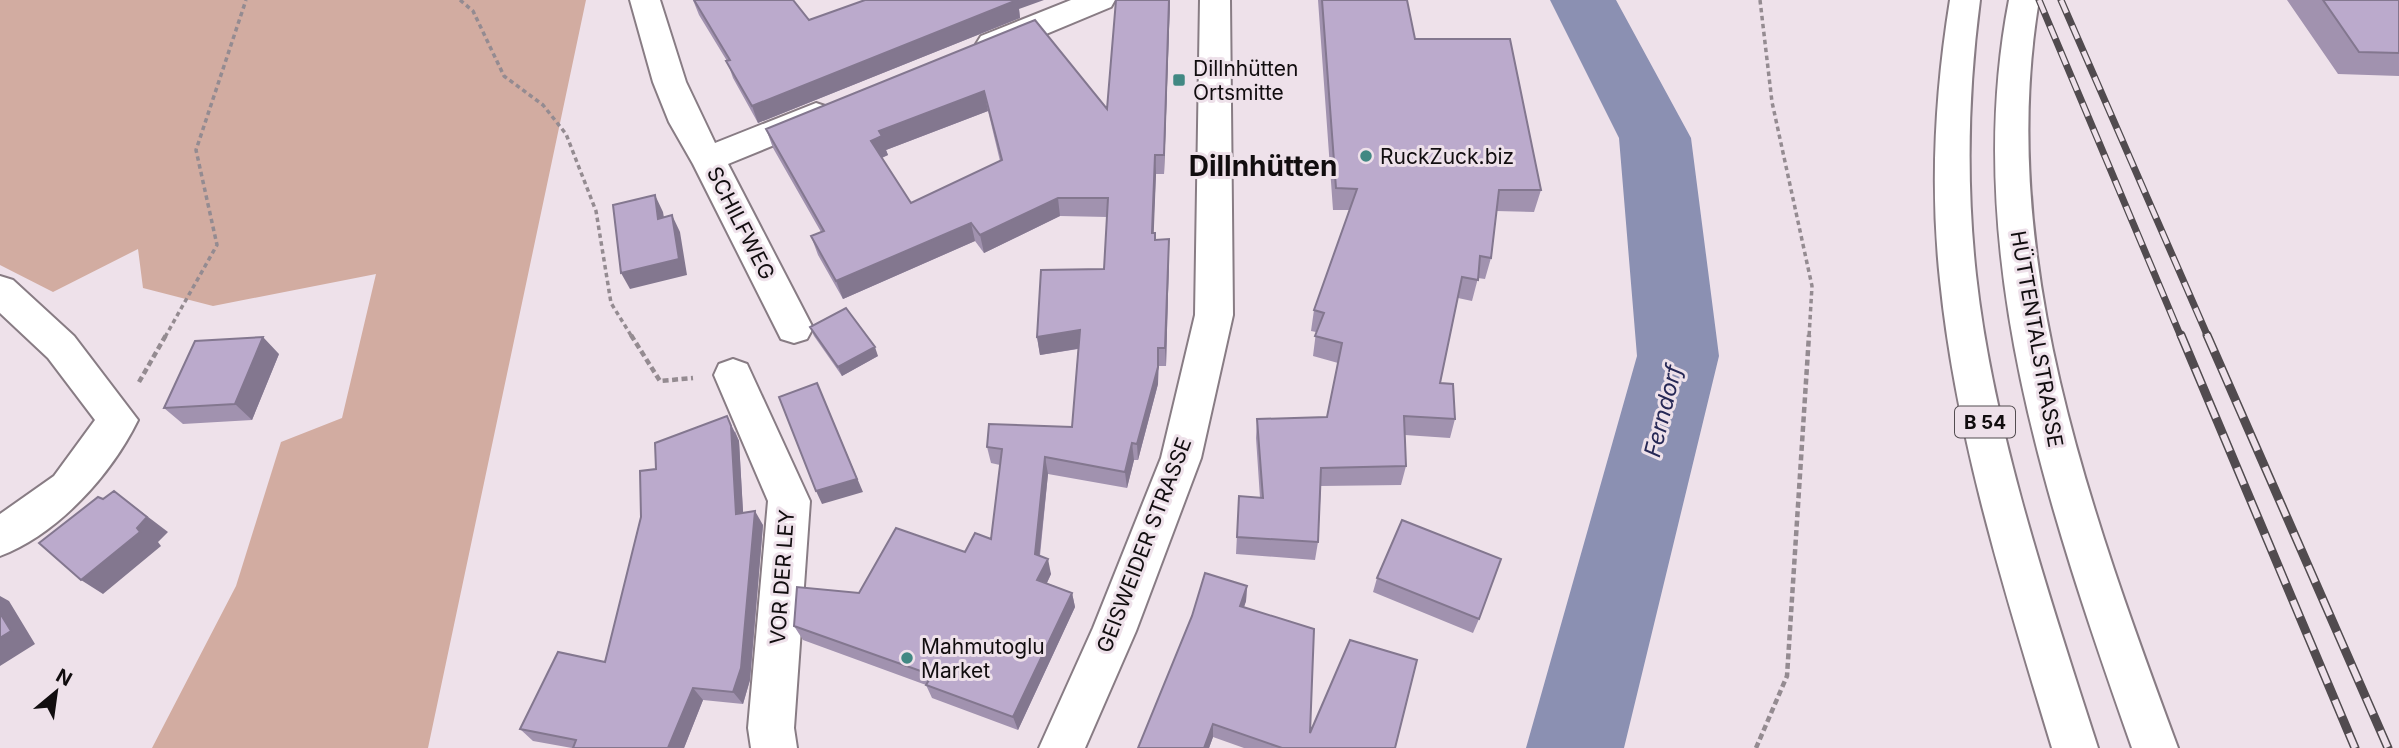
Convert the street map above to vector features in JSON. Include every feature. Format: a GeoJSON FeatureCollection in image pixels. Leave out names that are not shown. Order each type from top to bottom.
{"type":"FeatureCollection","features":[{"type":"Feature","properties":{"kind":"main road"},"geometry":{"type":"LineString","coordinates":[[645,0],[672,93],[693,139],[708,159]]}},
{"type":"Feature","properties":{"kind":"main road"},"geometry":{"type":"LineString","coordinates":[[961,57],[1100,0]]}},
{"type":"Feature","properties":{"kind":"main road","name":"GEISWEIDER STRASSE"},"geometry":{"type":"LineString","coordinates":[[1062,748],[1114,631],[1181,458],[1214,315],[1214,0]]}},
{"type":"Feature","properties":{"kind":"main road","name":"B 54"},"geometry":{"type":"LineString","coordinates":[[1965,0],[1955,87],[1952,206],[1963,318],[1990,449],[2028,596],[2075,748]]}},
{"type":"Feature","properties":{"kind":"main road","name":"HÜTTENTALSTRASSE"},"geometry":{"type":"LineString","coordinates":[[2024,0],[2011,97],[2010,146],[2016,223],[2031,331],[2057,454],[2103,604],[2155,748]]}},
{"type":"Feature","properties":{"kind":"main road","name":"SCHILFWEG"},"geometry":{"type":"LineString","coordinates":[[794,328],[708,159],[847,103]]}},
{"type":"Feature","properties":{"kind":"main road"},"geometry":{"type":"LineString","coordinates":[[0,290],[61,347],[118,419],[68,489],[0,537]]}},
{"type":"Feature","properties":{"kind":"main road","name":"VOR DER LEY"},"geometry":{"type":"LineString","coordinates":[[733,375],[789,501],[771,728],[774,748]]}},
{"type":"Feature","properties":{"kind":"path"},"geometry":{"type":"LineString","coordinates":[[118,419],[217,245],[196,150],[246,0]]}},
{"type":"Feature","properties":{"kind":"path"},"geometry":{"type":"LineString","coordinates":[[460,0],[473,12],[504,76],[543,105],[566,134],[597,211],[611,303],[660,381],[733,375]]}},
{"type":"Feature","properties":{"kind":"path"},"geometry":{"type":"LineString","coordinates":[[1756,748],[1787,676],[1812,286],[1772,103],[1760,0]]}},
{"type":"Feature","properties":{"kind":"shaded area"},"geometry":{"type":"Polygon","coordinates":[[[0,0],[586,0],[428,748],[152,748],[236,586],[281,442],[342,418],[376,274],[213,306],[143,288],[138,249],[53,292],[0,265],[0,0]]]}},
{"type":"Feature","properties":{"kind":"building"},"geometry":{"type":"Polygon","coordinates":[[[694,0],[793,0],[809,20],[865,0],[1017,0],[752,106],[726,61],[730,60],[694,0]]]}},
{"type":"Feature","properties":{"kind":"building"},"geometry":{"type":"Polygon","coordinates":[[[1116,0],[1169,0],[1164,155],[1155,155],[1152,233],[1155,233],[1155,240],[1169,239],[1165,348],[1158,348],[1158,367],[1137,444],[1132,443],[1125,472],[1045,457],[1035,554],[1048,559],[1037,580],[1072,593],[1013,717],[926,685],[932,675],[794,626],[797,587],[859,593],[896,528],[965,552],[975,533],[991,539],[1002,449],[987,447],[989,424],[1072,427],[1080,330],[1037,337],[1041,270],[1104,269],[1108,198],[1058,198],[980,235],[971,223],[836,281],[811,236],[824,231],[766,129],[1035,20],[1107,109],[1116,0]],[[984,91],[879,131],[882,136],[871,141],[911,203],[1002,160],[984,91]]]}},
{"type":"Feature","properties":{"kind":"building"},"geometry":{"type":"Polygon","coordinates":[[[1322,0],[1407,0],[1415,39],[1510,39],[1541,190],[1499,190],[1491,258],[1480,256],[1478,280],[1462,277],[1440,383],[1453,384],[1455,419],[1404,416],[1406,466],[1321,468],[1318,542],[1237,537],[1239,496],[1263,498],[1257,419],[1327,417],[1342,343],[1315,336],[1324,313],[1314,310],[1357,189],[1336,188],[1322,0]]]}},
{"type":"Feature","properties":{"kind":"building"},"geometry":{"type":"Polygon","coordinates":[[[2323,0],[2399,0],[2399,53],[2359,52],[2323,0]]]}},
{"type":"Feature","properties":{"kind":"building"},"geometry":{"type":"Polygon","coordinates":[[[655,195],[658,219],[672,215],[679,259],[621,273],[613,205],[655,195]]]}},
{"type":"Feature","properties":{"kind":"building"},"geometry":{"type":"Polygon","coordinates":[[[846,308],[875,347],[838,367],[810,327],[846,308]]]}},
{"type":"Feature","properties":{"kind":"building"},"geometry":{"type":"Polygon","coordinates":[[[263,337],[235,404],[164,408],[195,341],[263,337]]]}},
{"type":"Feature","properties":{"kind":"building"},"geometry":{"type":"Polygon","coordinates":[[[817,383],[857,479],[816,491],[779,397],[817,383]]]}},
{"type":"Feature","properties":{"kind":"building"},"geometry":{"type":"Polygon","coordinates":[[[727,416],[731,426],[736,514],[755,511],[741,668],[733,692],[693,688],[668,748],[573,748],[576,740],[520,729],[558,652],[605,662],[641,517],[640,471],[656,469],[655,443],[727,416]]]}},
{"type":"Feature","properties":{"kind":"building"},"geometry":{"type":"Polygon","coordinates":[[[114,491],[147,517],[137,528],[140,532],[81,580],[39,543],[98,497],[103,499],[114,491]]]}},
{"type":"Feature","properties":{"kind":"building"},"geometry":{"type":"Polygon","coordinates":[[[1402,520],[1501,559],[1479,619],[1377,578],[1402,520]]]}},
{"type":"Feature","properties":{"kind":"building"},"geometry":{"type":"Polygon","coordinates":[[[1205,573],[1247,586],[1240,606],[1314,629],[1310,733],[1350,640],[1417,660],[1395,748],[1282,748],[1213,724],[1204,748],[1138,748],[1192,616],[1205,573]]]}},
{"type":"Feature","properties":{"kind":"building"},"geometry":{"type":"Polygon","coordinates":[[[0,613],[11,631],[0,638],[0,613]]]}},
{"type":"Feature","properties":{"kind":"waterway","name":"Ferndorf"},"geometry":{"type":"LineString","coordinates":[[1575,748],[1678,356],[1655,138],[1583,0]]}},
{"type":"Feature","properties":{"kind":"railway"},"geometry":{"type":"LineString","coordinates":[[2039,0],[2181,337]]}},
{"type":"Feature","properties":{"kind":"railway"},"geometry":{"type":"LineString","coordinates":[[2061,0],[2208,337]]}},
{"type":"Feature","properties":{"kind":"railway"},"geometry":{"type":"LineString","coordinates":[[2181,335],[2355,748]]}},
{"type":"Feature","properties":{"kind":"railway"},"geometry":{"type":"LineString","coordinates":[[2207,335],[2388,748]]}},
{"type":"Feature","properties":{"kind":"place","name":"Dillnhütten Ortsmitte"},"geometry":{"type":"Point","coordinates":[1179,80]}},
{"type":"Feature","properties":{"kind":"place","name":"RuckZuck.biz"},"geometry":{"type":"Point","coordinates":[1366,156]}},
{"type":"Feature","properties":{"kind":"place","name":"Mahmutoglu Market"},"geometry":{"type":"Point","coordinates":[907,658]}},
{"type":"Feature","properties":{"kind":"district","name":"Dillnhütten"},"geometry":{"type":"Point","coordinates":[1263,166]}}]}
